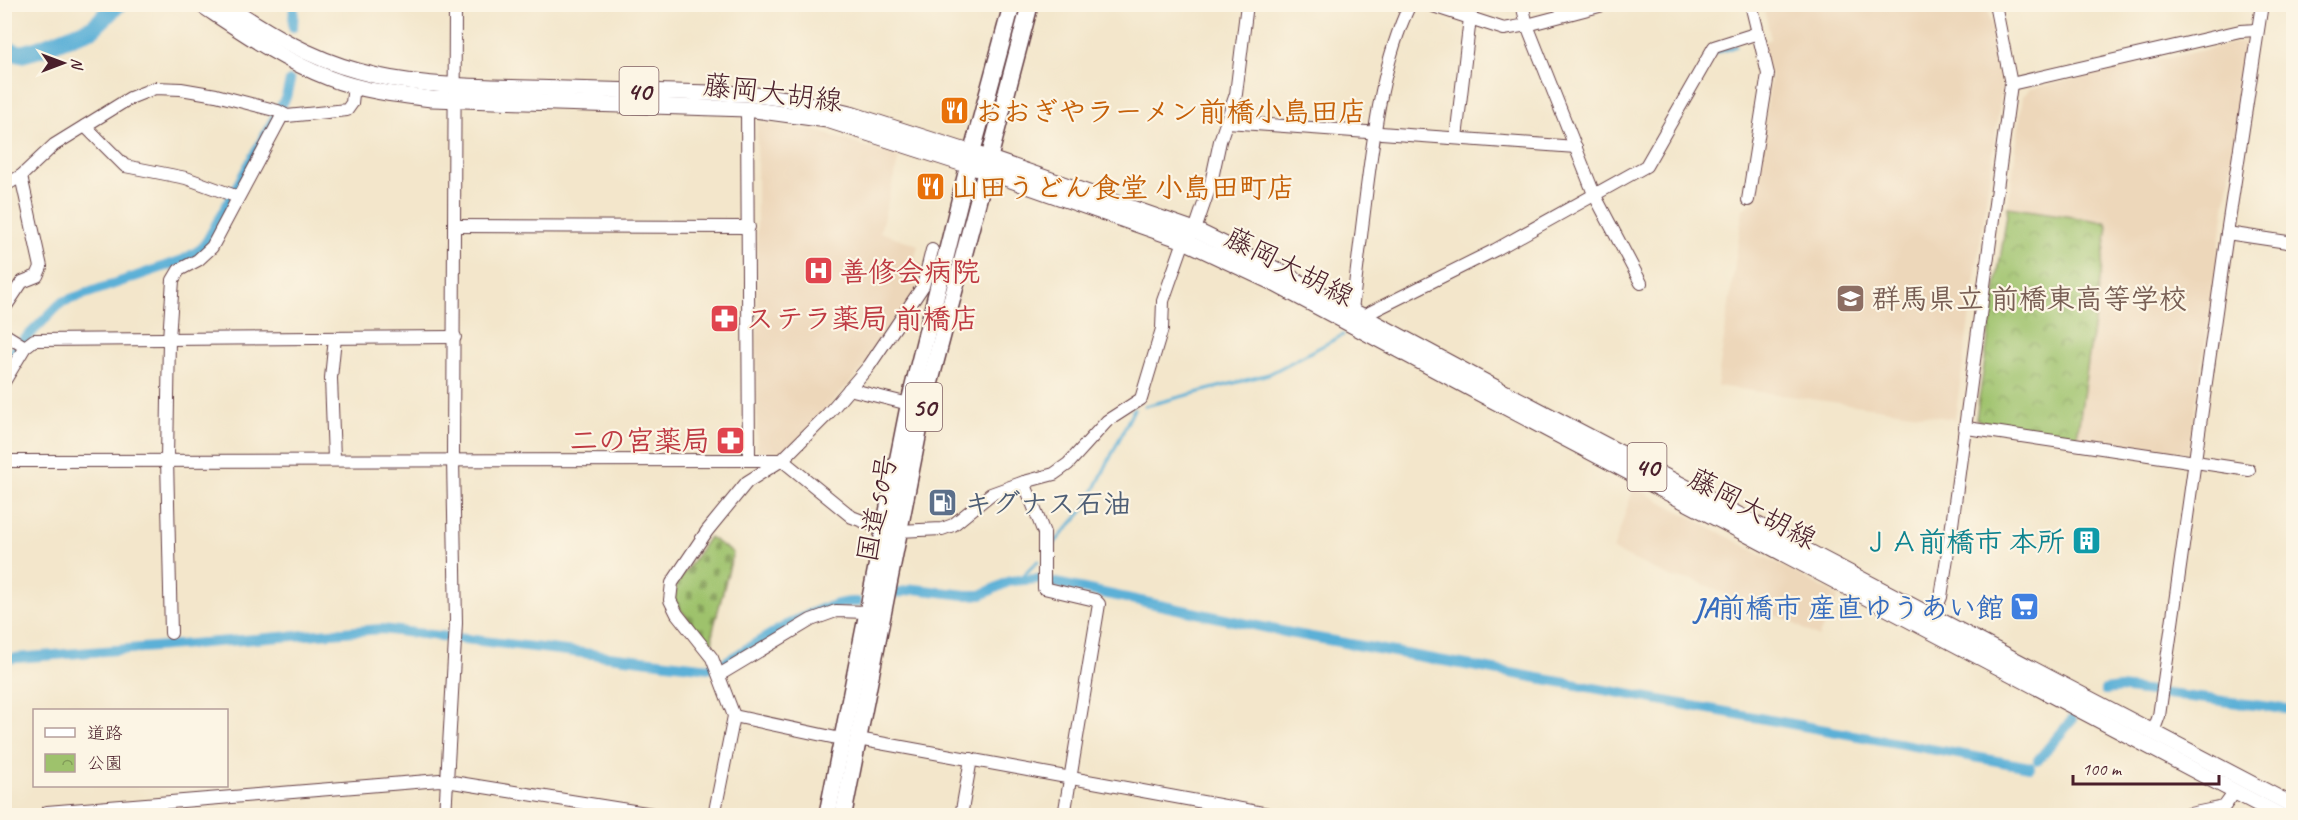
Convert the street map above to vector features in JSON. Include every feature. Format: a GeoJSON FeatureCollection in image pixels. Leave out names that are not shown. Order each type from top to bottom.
{"type":"FeatureCollection","features":[{"type":"Feature","properties":{"kind":"highway","name":"国道50号"},"geometry":{"type":"LineString","coordinates":[[843,816],[866,612],[891,530],[923,409],[1012,4]]}},
{"type":"Feature","properties":{"kind":"highway","name":"国道50号"},"geometry":{"type":"LineString","coordinates":[[827,816],[850,739],[891,530],[909,404],[978,162],[1030,4]]}},
{"type":"Feature","properties":{"kind":"main road","name":"藤岡大胡線"},"geometry":{"type":"LineString","coordinates":[[225,4],[287,43],[331,63],[384,78],[454,92],[747,109],[827,120],[978,162]]}},
{"type":"Feature","properties":{"kind":"main road","name":"藤岡大胡線"},"geometry":{"type":"LineString","coordinates":[[203,6],[285,57],[329,78],[404,96],[454,92],[748,94],[854,115],[1275,269],[1930,623],[2234,793],[2281,816]]}},
{"type":"Feature","properties":{"kind":"main road","name":"藤岡大胡線"},"geometry":{"type":"LineString","coordinates":[[1189,236],[1269,281],[1930,623],[2153,732],[2294,806]]}},
{"type":"Feature","properties":{"kind":"street"},"geometry":{"type":"LineString","coordinates":[[445,816],[456,623],[453,459],[455,4]]}},
{"type":"Feature","properties":{"kind":"street"},"geometry":{"type":"LineString","coordinates":[[4,461],[782,460],[852,517],[891,530],[942,529],[952,525],[991,494],[1054,474],[1068,464],[1107,421],[1141,399],[1162,329],[1162,301],[1211,183],[1236,94],[1247,4]]}},
{"type":"Feature","properties":{"kind":"street"},"geometry":{"type":"LineString","coordinates":[[1410,4],[1386,76],[1374,131],[1358,313],[1495,250],[1646,166],[1714,47],[1758,33]]}},
{"type":"Feature","properties":{"kind":"street"},"geometry":{"type":"LineString","coordinates":[[1426,4],[1504,29],[1607,4]]}},
{"type":"Feature","properties":{"kind":"street"},"geometry":{"type":"LineString","coordinates":[[1522,4],[1527,25],[1594,195],[1641,283]]}},
{"type":"Feature","properties":{"kind":"street"},"geometry":{"type":"LineString","coordinates":[[1748,200],[1768,74],[1751,4]]}},
{"type":"Feature","properties":{"kind":"street"},"geometry":{"type":"LineString","coordinates":[[1930,623],[1941,597],[1966,428],[2011,84],[1995,4]]}},
{"type":"Feature","properties":{"kind":"street"},"geometry":{"type":"LineString","coordinates":[[2153,732],[2158,716],[2262,4]]}},
{"type":"Feature","properties":{"kind":"street"},"geometry":{"type":"LineString","coordinates":[[1456,138],[1470,18]]}},
{"type":"Feature","properties":{"kind":"street"},"geometry":{"type":"LineString","coordinates":[[2011,84],[2240,31],[2257,30]]}},
{"type":"Feature","properties":{"kind":"street"},"geometry":{"type":"LineString","coordinates":[[4,186],[21,176],[54,146],[130,98],[148,90],[163,87],[216,95],[295,116],[347,110],[352,103],[354,85]]}},
{"type":"Feature","properties":{"kind":"street"},"geometry":{"type":"LineString","coordinates":[[747,109],[749,460]]}},
{"type":"Feature","properties":{"kind":"street"},"geometry":{"type":"LineString","coordinates":[[171,633],[168,459],[169,339],[173,280],[179,270],[206,254],[212,247],[234,195],[283,114]]}},
{"type":"Feature","properties":{"kind":"street"},"geometry":{"type":"LineString","coordinates":[[1227,122],[1576,147]]}},
{"type":"Feature","properties":{"kind":"street"},"geometry":{"type":"LineString","coordinates":[[86,126],[125,166],[186,178],[234,195]]}},
{"type":"Feature","properties":{"kind":"street"},"geometry":{"type":"LineString","coordinates":[[4,309],[22,282],[37,276],[41,267],[21,176]]}},
{"type":"Feature","properties":{"kind":"street"},"geometry":{"type":"LineString","coordinates":[[454,226],[749,227]]}},
{"type":"Feature","properties":{"kind":"street"},"geometry":{"type":"LineString","coordinates":[[2227,233],[2294,243]]}},
{"type":"Feature","properties":{"kind":"street"},"geometry":{"type":"LineString","coordinates":[[714,816],[734,716],[712,658],[677,614],[670,600],[672,584],[707,531],[747,482],[782,460],[869,366],[923,286],[932,250]]}},
{"type":"Feature","properties":{"kind":"street"},"geometry":{"type":"LineString","coordinates":[[4,334],[22,346]]}},
{"type":"Feature","properties":{"kind":"street"},"geometry":{"type":"LineString","coordinates":[[4,382],[22,346],[34,340],[62,338],[455,337]]}},
{"type":"Feature","properties":{"kind":"street"},"geometry":{"type":"LineString","coordinates":[[334,459],[331,378],[335,338]]}},
{"type":"Feature","properties":{"kind":"street"},"geometry":{"type":"LineString","coordinates":[[849,389],[909,404]]}},
{"type":"Feature","properties":{"kind":"street"},"geometry":{"type":"LineString","coordinates":[[1966,428],[2249,470]]}},
{"type":"Feature","properties":{"kind":"street"},"geometry":{"type":"LineString","coordinates":[[1024,482],[1044,533],[1044,588],[1095,600],[1099,604],[1064,816]]}},
{"type":"Feature","properties":{"kind":"street"},"geometry":{"type":"LineString","coordinates":[[719,675],[811,620],[836,611],[866,612]]}},
{"type":"Feature","properties":{"kind":"street"},"geometry":{"type":"LineString","coordinates":[[734,716],[1280,816]]}},
{"type":"Feature","properties":{"kind":"street"},"geometry":{"type":"LineString","coordinates":[[961,816],[972,759]]}},
{"type":"Feature","properties":{"kind":"street"},"geometry":{"type":"LineString","coordinates":[[47,812],[447,781],[665,816]]}},
{"type":"Feature","properties":{"kind":"street"},"geometry":{"type":"LineString","coordinates":[[2180,816],[2224,807],[2234,793]]}},
{"type":"Feature","properties":{"kind":"shaded area","name":"群馬県立 前橋東高等学校"},"geometry":{"type":"Polygon","coordinates":[[[1763,5],[1987,5],[2003,71],[1955,419],[1717,386],[1743,209],[1754,201],[1771,77],[1762,42],[1771,39],[1763,5]]]}},
{"type":"Feature","properties":{"kind":"shaded area"},"geometry":{"type":"Polygon","coordinates":[[[2243,41],[2249,46],[2189,452],[2077,437],[2108,226],[2105,222],[2008,207],[2023,96],[2030,89],[2243,41]]]}},
{"type":"Feature","properties":{"kind":"shaded area"},"geometry":{"type":"Polygon","coordinates":[[[757,121],[816,131],[899,157],[880,232],[918,245],[914,262],[924,265],[917,289],[866,365],[781,455],[761,454],[757,450],[757,121]]]}},
{"type":"Feature","properties":{"kind":"shaded area"},"geometry":{"type":"Polygon","coordinates":[[[1634,487],[1839,596],[1818,637],[1784,618],[1763,612],[1694,580],[1672,578],[1613,550],[1634,487]]]}},
{"type":"Feature","properties":{"kind":"green space"},"geometry":{"type":"Polygon","coordinates":[[[2008,207],[2105,222],[2108,226],[2077,437],[1982,422],[1976,419],[2008,207]]]}},
{"type":"Feature","properties":{"kind":"green space"},"geometry":{"type":"Polygon","coordinates":[[[709,537],[733,553],[713,630],[712,650],[674,601],[677,584],[709,537]]]}},
{"type":"Feature","properties":{"kind":"waterway"},"geometry":{"type":"LineString","coordinates":[[4,49],[21,54],[93,28],[118,4]]}},
{"type":"Feature","properties":{"kind":"waterway"},"geometry":{"type":"LineString","coordinates":[[293,27],[294,4]]}},
{"type":"Feature","properties":{"kind":"waterway"},"geometry":{"type":"LineString","coordinates":[[1716,53],[1736,46]]}},
{"type":"Feature","properties":{"kind":"waterway"},"geometry":{"type":"LineString","coordinates":[[4,367],[15,349],[62,302],[183,260],[201,249],[286,97],[290,81]]}},
{"type":"Feature","properties":{"kind":"waterway"},"geometry":{"type":"LineString","coordinates":[[1145,406],[1269,374],[1343,335]]}},
{"type":"Feature","properties":{"kind":"waterway"},"geometry":{"type":"LineString","coordinates":[[1052,546],[1086,507],[1134,409]]}},
{"type":"Feature","properties":{"kind":"waterway"},"geometry":{"type":"LineString","coordinates":[[1019,580],[1038,561]]}},
{"type":"Feature","properties":{"kind":"waterway"},"geometry":{"type":"LineString","coordinates":[[897,593],[915,589],[981,595],[1010,581],[1037,579]]}},
{"type":"Feature","properties":{"kind":"waterway"},"geometry":{"type":"LineString","coordinates":[[1051,582],[1295,634],[2030,767]]}},
{"type":"Feature","properties":{"kind":"waterway"},"geometry":{"type":"LineString","coordinates":[[4,659],[381,629],[709,668],[722,664],[806,615],[841,603],[857,602]]}},
{"type":"Feature","properties":{"kind":"waterway"},"geometry":{"type":"LineString","coordinates":[[2105,690],[2120,688],[2294,710]]}},
{"type":"Feature","properties":{"kind":"waterway"},"geometry":{"type":"LineString","coordinates":[[2038,760],[2072,720]]}},
{"type":"Feature","properties":{"kind":"place","name":"おおぎやラーメン前橋小島田店"},"geometry":{"type":"Point","coordinates":[954,111]}},
{"type":"Feature","properties":{"kind":"place","name":"山田うどん食堂 小島田町店"},"geometry":{"type":"Point","coordinates":[930,187]}},
{"type":"Feature","properties":{"kind":"place","name":"善修会病院"},"geometry":{"type":"Point","coordinates":[819,271]}},
{"type":"Feature","properties":{"kind":"place","name":"群馬県立 前橋東高等学校"},"geometry":{"type":"Point","coordinates":[1851,298]}},
{"type":"Feature","properties":{"kind":"place","name":"ステラ薬局 前橋店"},"geometry":{"type":"Point","coordinates":[725,318]}},
{"type":"Feature","properties":{"kind":"place","name":"二の宮薬局"},"geometry":{"type":"Point","coordinates":[731,440]}},
{"type":"Feature","properties":{"kind":"place","name":"キグナス石油"},"geometry":{"type":"Point","coordinates":[943,503]}},
{"type":"Feature","properties":{"kind":"place","name":"ＪＡ前橋市 本所"},"geometry":{"type":"Point","coordinates":[2086,541]}},
{"type":"Feature","properties":{"kind":"place","name":"JA前橋市 産直ゆうあい館"},"geometry":{"type":"Point","coordinates":[2025,607]}}]}
